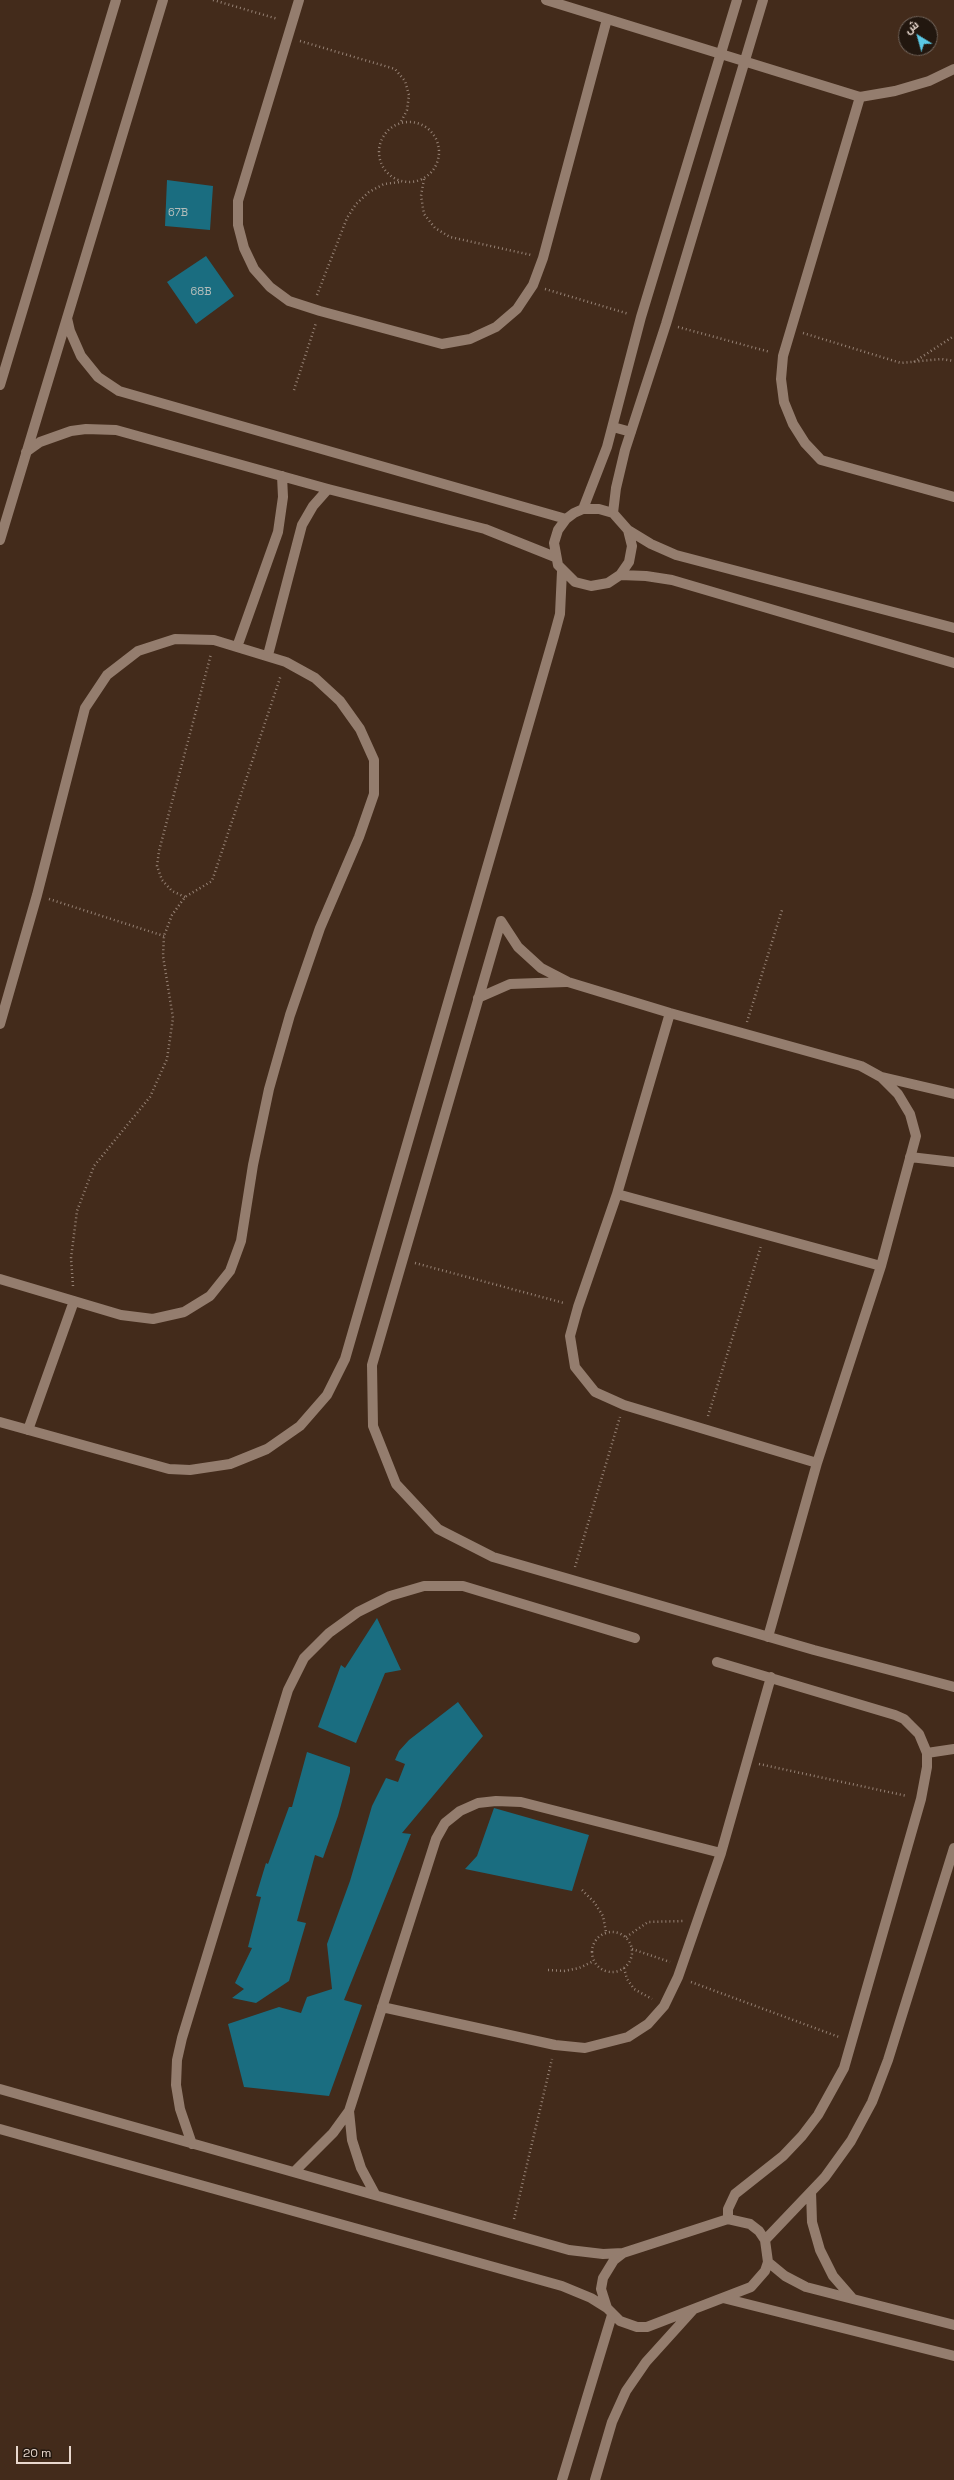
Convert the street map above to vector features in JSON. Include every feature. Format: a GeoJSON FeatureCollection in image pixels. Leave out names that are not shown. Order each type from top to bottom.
{"type":"FeatureCollection","features":[{"type":"Feature","properties":{"kind":"street"},"geometry":{"type":"LineString","coordinates":[[0,385],[116,0]]}},
{"type":"Feature","properties":{"kind":"street"},"geometry":{"type":"LineString","coordinates":[[0,540],[163,0]]}},
{"type":"Feature","properties":{"kind":"street"},"geometry":{"type":"LineString","coordinates":[[299,0],[238,202],[238,225],[244,248],[254,269],[270,287],[289,301],[315,310],[442,344],[470,339],[496,327],[517,308],[533,285],[543,258],[607,19]]}},
{"type":"Feature","properties":{"kind":"street"},"geometry":{"type":"LineString","coordinates":[[546,0],[860,96],[895,91],[929,81],[954,69]]}},
{"type":"Feature","properties":{"kind":"street"},"geometry":{"type":"LineString","coordinates":[[583,509],[594,484],[613,427],[642,317],[738,0]]}},
{"type":"Feature","properties":{"kind":"street"},"geometry":{"type":"LineString","coordinates":[[613,513],[616,488],[631,432],[666,324],[763,0]]}},
{"type":"Feature","properties":{"kind":"street"},"geometry":{"type":"LineString","coordinates":[[860,96],[792,330],[783,356],[781,379],[784,402],[793,424],[805,443],[821,460],[954,497]]}},
{"type":"Feature","properties":{"kind":"street"},"geometry":{"type":"LineString","coordinates":[[67,317],[70,331],[81,356],[98,377],[119,391],[566,519]]}},
{"type":"Feature","properties":{"kind":"street"},"geometry":{"type":"LineString","coordinates":[[613,427],[631,432]]}},
{"type":"Feature","properties":{"kind":"street"},"geometry":{"type":"LineString","coordinates":[[26,452],[56,436],[79,430],[101,428],[116,430],[328,489],[485,529],[555,557]]}},
{"type":"Feature","properties":{"kind":"street"},"geometry":{"type":"LineString","coordinates":[[237,646],[278,532],[283,497],[282,476]]}},
{"type":"Feature","properties":{"kind":"street"},"geometry":{"type":"LineString","coordinates":[[268,655],[302,525],[313,506],[328,489]]}},
{"type":"Feature","properties":{"kind":"street"},"geometry":{"type":"LineString","coordinates":[[628,530],[631,551],[629,562],[620,575],[608,583],[591,586],[575,582],[562,571],[555,557],[554,543],[558,530],[566,519],[583,509],[598,508],[613,513],[628,530],[651,544],[676,555],[954,628]]}},
{"type":"Feature","properties":{"kind":"street"},"geometry":{"type":"LineString","coordinates":[[0,1422],[169,1469],[210,1468],[249,1458],[267,1449],[300,1426],[326,1395],[345,1359],[552,643],[560,614],[562,571]]}},
{"type":"Feature","properties":{"kind":"street"},"geometry":{"type":"LineString","coordinates":[[620,575],[646,576],[672,580],[954,663]]}},
{"type":"Feature","properties":{"kind":"street"},"geometry":{"type":"LineString","coordinates":[[0,1024],[37,895],[85,708],[107,675],[138,651],[153,646],[175,639],[214,640],[268,655],[286,662],[315,678],[340,701],[360,729],[374,760],[374,794],[359,837],[320,928],[290,1015],[268,1096],[253,1165],[241,1241],[230,1271],[210,1296],[184,1312],[153,1319],[121,1315],[0,1279]]}},
{"type":"Feature","properties":{"kind":"street"},"geometry":{"type":"LineString","coordinates":[[954,1094],[882,1077],[861,1066],[670,1013],[568,982],[541,968],[529,958],[518,947],[501,922],[372,1364],[373,1426],[396,1484],[438,1529],[493,1556],[768,1637],[954,1687]]}},
{"type":"Feature","properties":{"kind":"street"},"geometry":{"type":"LineString","coordinates":[[478,998],[510,984],[568,982]]}},
{"type":"Feature","properties":{"kind":"street"},"geometry":{"type":"LineString","coordinates":[[670,1013],[617,1194],[578,1307],[570,1336],[575,1367],[595,1392],[624,1405],[817,1463]]}},
{"type":"Feature","properties":{"kind":"street"},"geometry":{"type":"LineString","coordinates":[[768,1637],[817,1463],[881,1266],[916,1136],[910,1114],[898,1094],[882,1077]]}},
{"type":"Feature","properties":{"kind":"street"},"geometry":{"type":"LineString","coordinates":[[910,1157],[954,1162]]}},
{"type":"Feature","properties":{"kind":"street"},"geometry":{"type":"LineString","coordinates":[[617,1194],[881,1266]]}},
{"type":"Feature","properties":{"kind":"street"},"geometry":{"type":"LineString","coordinates":[[28,1430],[74,1301]]}},
{"type":"Feature","properties":{"kind":"street"},"geometry":{"type":"LineString","coordinates":[[192,2144],[180,2108],[176,2085],[177,2060],[182,2038],[288,1690],[304,1658],[329,1633],[358,1612],[390,1596],[424,1586],[463,1586],[636,1638]]}},
{"type":"Feature","properties":{"kind":"street"},"geometry":{"type":"LineString","coordinates":[[717,1662],[771,1677],[904,1719],[919,1734],[927,1753],[927,1767],[920,1799],[853,2042],[844,2068],[818,2115],[783,2156],[735,2194],[728,2209],[728,2219]]}},
{"type":"Feature","properties":{"kind":"street"},"geometry":{"type":"LineString","coordinates":[[382,2007],[555,2045],[585,2048],[628,2037],[648,2024],[664,2006],[678,1977],[721,1853],[771,1677]]}},
{"type":"Feature","properties":{"kind":"street"},"geometry":{"type":"LineString","coordinates":[[927,1753],[954,1749]]}},
{"type":"Feature","properties":{"kind":"street"},"geometry":{"type":"LineString","coordinates":[[294,2172],[319,2148],[349,2111],[436,1839],[445,1823],[460,1811],[478,1803],[496,1801],[520,1802],[721,1853]]}},
{"type":"Feature","properties":{"kind":"street"},"geometry":{"type":"LineString","coordinates":[[765,2240],[811,2192],[851,2141],[872,2102],[888,2060],[954,1848]]}},
{"type":"Feature","properties":{"kind":"street"},"geometry":{"type":"LineString","coordinates":[[0,2089],[375,2194],[511,2234],[583,2253],[623,2253],[728,2219],[750,2224],[759,2231],[765,2240],[768,2262],[765,2272],[751,2287],[647,2327],[628,2325],[591,2298],[562,2286],[0,2129]]}},
{"type":"Feature","properties":{"kind":"street"},"geometry":{"type":"LineString","coordinates":[[349,2111],[352,2140],[361,2168],[375,2194]]}},
{"type":"Feature","properties":{"kind":"street"},"geometry":{"type":"LineString","coordinates":[[811,2192],[812,2222],[820,2250],[834,2276],[853,2299]]}},
{"type":"Feature","properties":{"kind":"street"},"geometry":{"type":"LineString","coordinates":[[562,2480],[610,2312],[601,2289],[603,2278],[614,2260],[623,2253]]}},
{"type":"Feature","properties":{"kind":"street"},"geometry":{"type":"LineString","coordinates":[[768,2262],[794,2282],[853,2299],[954,2324]]}},
{"type":"Feature","properties":{"kind":"street"},"geometry":{"type":"LineString","coordinates":[[723,2298],[954,2356]]}},
{"type":"Feature","properties":{"kind":"street"},"geometry":{"type":"LineString","coordinates":[[595,2480],[612,2422],[626,2391],[646,2362],[694,2309]]}},
{"type":"Feature","properties":{"kind":"path"},"geometry":{"type":"LineString","coordinates":[[213,0],[292,23]]}},
{"type":"Feature","properties":{"kind":"path"},"geometry":{"type":"LineString","coordinates":[[288,38],[395,68],[405,81],[409,95],[407,110],[400,124]]}},
{"type":"Feature","properties":{"kind":"path"},"geometry":{"type":"LineString","coordinates":[[415,123],[422,125],[428,129],[437,140],[439,148],[438,162],[430,175],[424,179],[409,183],[401,181],[388,174],[380,161],[380,145],[387,132],[400,124],[415,123]]}},
{"type":"Feature","properties":{"kind":"path"},"geometry":{"type":"LineString","coordinates":[[424,179],[421,196],[424,214],[435,228],[450,237],[543,258]]}},
{"type":"Feature","properties":{"kind":"path"},"geometry":{"type":"LineString","coordinates":[[294,390],[315,310],[347,218],[356,204],[369,192],[379,187],[401,181]]}},
{"type":"Feature","properties":{"kind":"path"},"geometry":{"type":"LineString","coordinates":[[533,285],[642,317]]}},
{"type":"Feature","properties":{"kind":"path"},"geometry":{"type":"LineString","coordinates":[[666,324],[783,356]]}},
{"type":"Feature","properties":{"kind":"path"},"geometry":{"type":"LineString","coordinates":[[792,330],[901,363],[941,360],[954,361]]}},
{"type":"Feature","properties":{"kind":"path"},"geometry":{"type":"LineString","coordinates":[[913,362],[954,336]]}},
{"type":"Feature","properties":{"kind":"path"},"geometry":{"type":"LineString","coordinates":[[185,897],[172,891],[162,880],[157,866],[214,640]]}},
{"type":"Feature","properties":{"kind":"path"},"geometry":{"type":"LineString","coordinates":[[74,1301],[71,1258],[77,1211],[94,1166],[150,1097],[167,1059],[173,1018],[163,956],[164,936],[172,915],[185,897],[212,881],[286,662]]}},
{"type":"Feature","properties":{"kind":"path"},"geometry":{"type":"LineString","coordinates":[[37,895],[164,936]]}},
{"type":"Feature","properties":{"kind":"path"},"geometry":{"type":"LineString","coordinates":[[744,1034],[782,910]]}},
{"type":"Feature","properties":{"kind":"path"},"geometry":{"type":"LineString","coordinates":[[704,1429],[765,1235]]}},
{"type":"Feature","properties":{"kind":"path"},"geometry":{"type":"LineString","coordinates":[[403,1260],[578,1307]]}},
{"type":"Feature","properties":{"kind":"path"},"geometry":{"type":"LineString","coordinates":[[571,1579],[624,1405]]}},
{"type":"Feature","properties":{"kind":"path"},"geometry":{"type":"LineString","coordinates":[[747,1761],[920,1799]]}},
{"type":"Feature","properties":{"kind":"path"},"geometry":{"type":"LineString","coordinates":[[582,1890],[597,1906],[602,1916],[606,1932]]}},
{"type":"Feature","properties":{"kind":"path"},"geometry":{"type":"LineString","coordinates":[[626,1937],[648,1922],[697,1921]]}},
{"type":"Feature","properties":{"kind":"path"},"geometry":{"type":"LineString","coordinates":[[606,1932],[620,1933],[626,1937],[632,1949],[629,1963],[618,1972],[604,1971],[594,1961],[592,1947],[595,1941],[606,1932]]}},
{"type":"Feature","properties":{"kind":"path"},"geometry":{"type":"LineString","coordinates":[[632,1949],[681,1966]]}},
{"type":"Feature","properties":{"kind":"path"},"geometry":{"type":"LineString","coordinates":[[548,1970],[564,1971],[579,1968],[594,1961]]}},
{"type":"Feature","properties":{"kind":"path"},"geometry":{"type":"LineString","coordinates":[[624,1968],[627,1979],[634,1989],[664,2006]]}},
{"type":"Feature","properties":{"kind":"path"},"geometry":{"type":"LineString","coordinates":[[678,1977],[853,2042]]}},
{"type":"Feature","properties":{"kind":"path"},"geometry":{"type":"LineString","coordinates":[[511,2234],[555,2045]]}},
{"type":"Feature","properties":{"kind":"building"},"geometry":{"type":"Polygon","coordinates":[[[167,180],[213,186],[210,230],[165,226],[167,180]]]}},
{"type":"Feature","properties":{"kind":"building"},"geometry":{"type":"Polygon","coordinates":[[[206,256],[234,296],[196,324],[167,282],[206,256]]]}},
{"type":"Feature","properties":{"kind":"building"},"geometry":{"type":"Polygon","coordinates":[[[377,1618],[401,1670],[385,1673],[356,1743],[318,1727],[341,1665],[345,1668],[377,1618]]]}},
{"type":"Feature","properties":{"kind":"building"},"geometry":{"type":"Polygon","coordinates":[[[458,1702],[483,1736],[402,1833],[411,1834],[344,2000],[362,2005],[329,2096],[244,2087],[228,2024],[279,2007],[301,2013],[307,1997],[332,1989],[327,1944],[350,1881],[372,1806],[386,1778],[398,1782],[405,1764],[395,1760],[399,1751],[409,1740],[458,1702]]]}},
{"type":"Feature","properties":{"kind":"building"},"geometry":{"type":"Polygon","coordinates":[[[307,1752],[350,1767],[350,1772],[338,1816],[323,1858],[315,1855],[297,1921],[306,1923],[289,1981],[256,2003],[232,1998],[244,1989],[235,1983],[252,1948],[248,1947],[261,1897],[256,1896],[266,1863],[268,1864],[289,1807],[292,1807],[307,1752]]]}},
{"type":"Feature","properties":{"kind":"building"},"geometry":{"type":"Polygon","coordinates":[[[494,1808],[589,1835],[572,1891],[465,1869],[477,1856],[494,1808]]]}}]}
